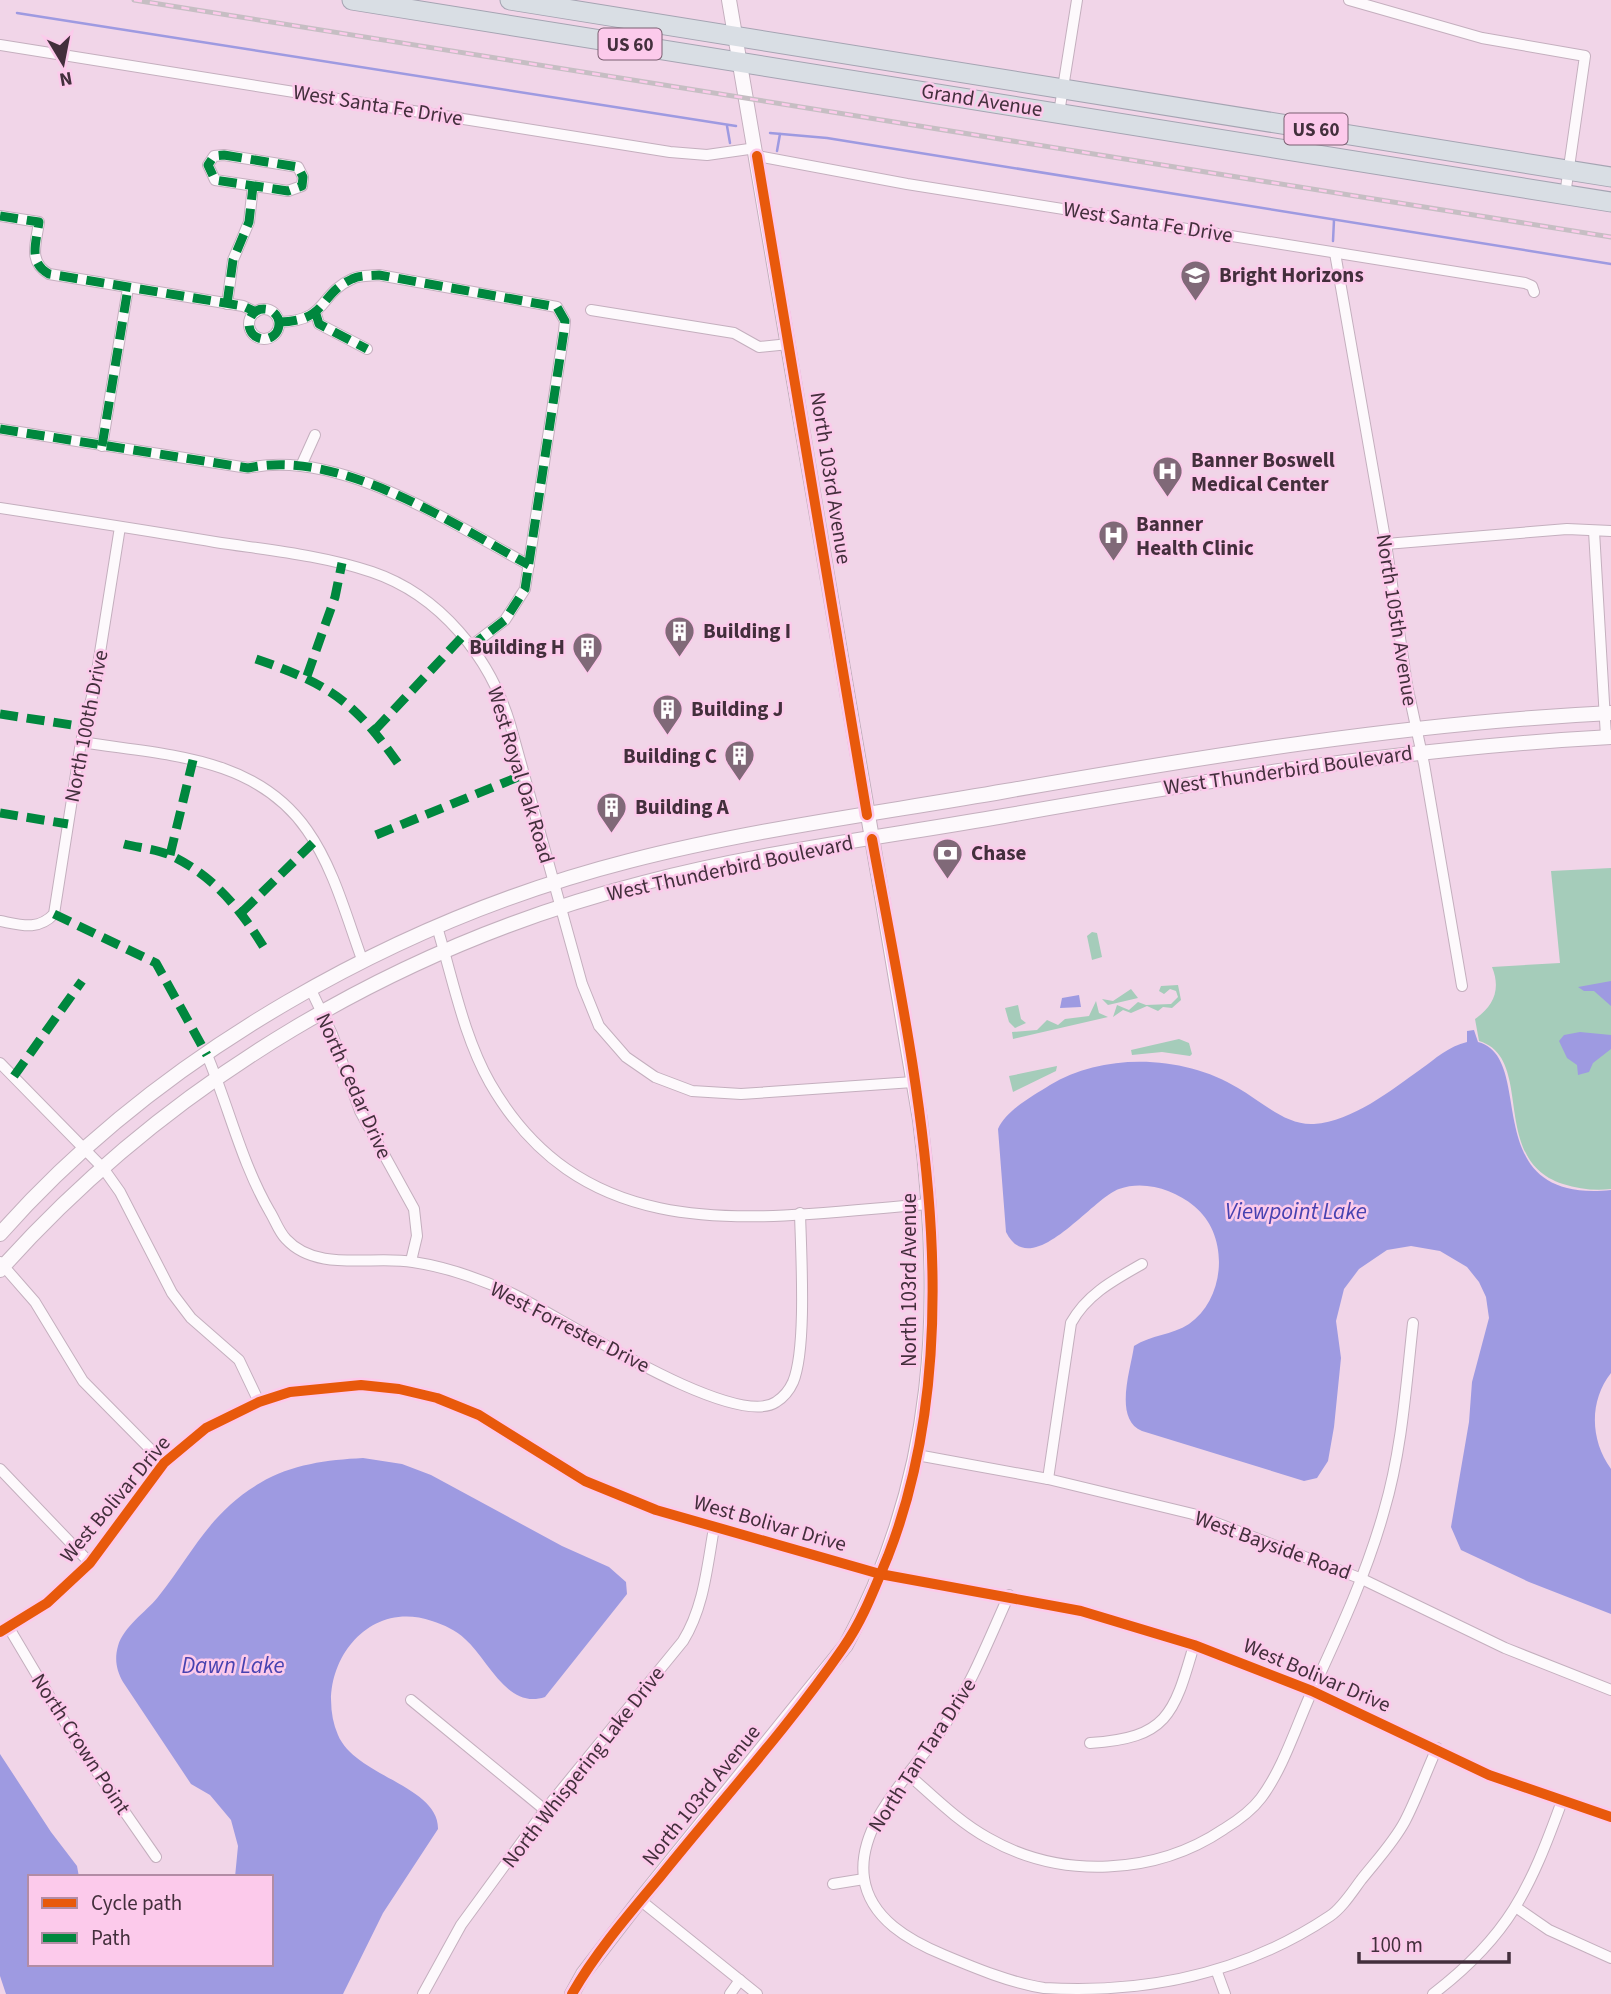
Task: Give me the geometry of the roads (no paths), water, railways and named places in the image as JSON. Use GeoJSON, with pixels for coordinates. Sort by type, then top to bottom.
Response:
{"type":"FeatureCollection","features":[{"type":"Feature","properties":{"kind":"highway","name":"Grand Avenue"},"geometry":{"type":"LineString","coordinates":[[352,0],[1611,202]]}},
{"type":"Feature","properties":{"kind":"highway","name":"Grand Avenue"},"geometry":{"type":"LineString","coordinates":[[515,0],[736,39],[1063,88],[1611,177]]}},
{"type":"Feature","properties":{"kind":"street","name":"North 103rd Avenue"},"geometry":{"type":"LineString","coordinates":[[572,1994],[583,1974],[640,1900],[830,1666],[851,1635],[899,1526],[916,1455],[930,1352],[930,1204],[913,1082],[729,0]]}},
{"type":"Feature","properties":{"kind":"street"},"geometry":{"type":"LineString","coordinates":[[1059,113],[1077,0]]}},
{"type":"Feature","properties":{"kind":"street"},"geometry":{"type":"LineString","coordinates":[[1349,0],[1482,38],[1585,56],[1565,195]]}},
{"type":"Feature","properties":{"kind":"street","name":"West Santa Fe Drive"},"geometry":{"type":"LineString","coordinates":[[0,45],[679,153],[707,155],[756,152],[906,184],[1525,283],[1532,285],[1534,292]]}},
{"type":"Feature","properties":{"kind":"street"},"geometry":{"type":"LineString","coordinates":[[224,155],[292,165],[302,171],[302,186],[293,191],[253,186],[215,180],[208,171],[210,159],[224,155]]}},
{"type":"Feature","properties":{"kind":"street"},"geometry":{"type":"LineString","coordinates":[[227,304],[233,260],[249,222],[253,186]]}},
{"type":"Feature","properties":{"kind":"street"},"geometry":{"type":"LineString","coordinates":[[0,216],[39,222],[34,261],[49,274],[227,304],[256,312],[271,311],[279,322]]}},
{"type":"Feature","properties":{"kind":"street","name":"North 105th Avenue"},"geometry":{"type":"LineString","coordinates":[[1335,253],[1462,986]]}},
{"type":"Feature","properties":{"kind":"street"},"geometry":{"type":"LineString","coordinates":[[279,322],[298,322],[316,314],[352,278],[379,275],[557,307],[565,321],[564,331],[525,589],[517,606],[505,620],[471,646]]}},
{"type":"Feature","properties":{"kind":"street"},"geometry":{"type":"LineString","coordinates":[[102,446],[128,288]]}},
{"type":"Feature","properties":{"kind":"street"},"geometry":{"type":"LineString","coordinates":[[591,310],[734,333],[759,347],[789,344]]}},
{"type":"Feature","properties":{"kind":"street"},"geometry":{"type":"LineString","coordinates":[[256,312],[249,324],[252,334],[260,339],[275,336],[279,322]]}},
{"type":"Feature","properties":{"kind":"street"},"geometry":{"type":"LineString","coordinates":[[316,314],[319,324],[367,349]]}},
{"type":"Feature","properties":{"kind":"street"},"geometry":{"type":"LineString","coordinates":[[0,429],[248,468],[270,463],[301,466],[391,491],[530,565]]}},
{"type":"Feature","properties":{"kind":"street"},"geometry":{"type":"LineString","coordinates":[[301,466],[315,435]]}},
{"type":"Feature","properties":{"kind":"street","name":"West Royal Oak Road"},"geometry":{"type":"LineString","coordinates":[[0,508],[320,559],[373,572],[404,586],[427,602],[471,646],[492,679],[505,710],[582,984],[598,1026],[626,1057],[656,1077],[692,1091],[741,1094],[913,1082]]}},
{"type":"Feature","properties":{"kind":"street","name":"North 100th Drive"},"geometry":{"type":"LineString","coordinates":[[0,921],[28,926],[46,923],[54,914],[81,742],[95,684],[120,527]]}},
{"type":"Feature","properties":{"kind":"street"},"geometry":{"type":"LineString","coordinates":[[1386,544],[1567,529],[1611,531]]}},
{"type":"Feature","properties":{"kind":"street"},"geometry":{"type":"LineString","coordinates":[[1594,531],[1609,737]]}},
{"type":"Feature","properties":{"kind":"street","name":"West Thunderbird Boulevard"},"geometry":{"type":"LineString","coordinates":[[0,1234],[87,1149],[207,1055],[311,990],[363,962],[437,927],[554,883],[656,854],[1267,747],[1416,728],[1608,713]]}},
{"type":"Feature","properties":{"kind":"street","name":"West Thunderbird Boulevard"},"geometry":{"type":"LineString","coordinates":[[1,1266],[103,1168],[217,1078],[322,1012],[444,951],[560,906],[661,878],[1263,772],[1421,751],[1609,737]]}},
{"type":"Feature","properties":{"kind":"street"},"geometry":{"type":"LineString","coordinates":[[81,742],[226,767],[269,790],[298,818],[314,842],[363,962]]}},
{"type":"Feature","properties":{"kind":"street"},"geometry":{"type":"LineString","coordinates":[[1012,790],[1015,814]]}},
{"type":"Feature","properties":{"kind":"street"},"geometry":{"type":"LineString","coordinates":[[656,854],[661,878]]}},
{"type":"Feature","properties":{"kind":"street"},"geometry":{"type":"LineString","coordinates":[[437,927],[467,1031],[490,1083],[525,1130],[567,1167],[615,1195],[663,1211],[729,1218],[930,1204]]}},
{"type":"Feature","properties":{"kind":"street","name":"North Cedar Drive"},"geometry":{"type":"LineString","coordinates":[[311,990],[360,1111],[414,1209],[417,1236],[411,1261]]}},
{"type":"Feature","properties":{"kind":"street","name":"West Forrester Drive"},"geometry":{"type":"LineString","coordinates":[[207,1055],[248,1171],[286,1239],[309,1254],[363,1263],[411,1261],[462,1275],[512,1294],[657,1373],[706,1394],[758,1408],[773,1404],[787,1394],[794,1381],[800,1330],[800,1213]]}},
{"type":"Feature","properties":{"kind":"street"},"geometry":{"type":"LineString","coordinates":[[0,1063],[103,1168],[120,1192],[172,1293],[191,1318],[239,1360],[259,1402]]}},
{"type":"Feature","properties":{"kind":"street"},"geometry":{"type":"LineString","coordinates":[[1048,1479],[1071,1323],[1079,1308],[1092,1295],[1142,1264]]}},
{"type":"Feature","properties":{"kind":"street"},"geometry":{"type":"LineString","coordinates":[[1,1266],[35,1302],[83,1381],[164,1463]]}},
{"type":"Feature","properties":{"kind":"street"},"geometry":{"type":"LineString","coordinates":[[910,1776],[957,1818],[990,1840],[1033,1857],[1066,1866],[1103,1867],[1149,1863],[1198,1847],[1237,1821],[1261,1798],[1312,1692],[1362,1578],[1385,1510],[1395,1464],[1413,1323]]}},
{"type":"Feature","properties":{"kind":"street","name":"West Bolivar Drive"},"geometry":{"type":"LineString","coordinates":[[4,1630],[47,1603],[90,1563],[164,1463],[206,1428],[259,1402],[300,1390],[361,1385],[399,1389],[437,1398],[478,1415],[585,1482],[714,1528],[880,1574],[1009,1595],[1081,1611],[1194,1645],[1312,1692],[1489,1774],[1611,1817]]}},
{"type":"Feature","properties":{"kind":"street","name":"West Bayside Road"},"geometry":{"type":"LineString","coordinates":[[916,1455],[1048,1479],[1193,1514],[1362,1578],[1505,1648],[1611,1690]]}},
{"type":"Feature","properties":{"kind":"street"},"geometry":{"type":"LineString","coordinates":[[0,1469],[90,1563]]}},
{"type":"Feature","properties":{"kind":"street","name":"North Whispering Lake Drive"},"geometry":{"type":"LineString","coordinates":[[423,1994],[461,1925],[545,1810],[695,1623],[714,1528]]}},
{"type":"Feature","properties":{"kind":"street","name":"North Tan Tara Drive"},"geometry":{"type":"LineString","coordinates":[[864,1879],[867,1842],[879,1814],[947,1723],[973,1676],[1009,1595]]}},
{"type":"Feature","properties":{"kind":"street","name":"North Crown Point"},"geometry":{"type":"LineString","coordinates":[[4,1630],[156,1857]]}},
{"type":"Feature","properties":{"kind":"street"},"geometry":{"type":"LineString","coordinates":[[1090,1743],[1121,1741],[1152,1729],[1177,1702],[1194,1645]]}},
{"type":"Feature","properties":{"kind":"street"},"geometry":{"type":"LineString","coordinates":[[411,1700],[545,1810]]}},
{"type":"Feature","properties":{"kind":"street"},"geometry":{"type":"LineString","coordinates":[[833,1884],[864,1879],[885,1921],[907,1938],[975,1968],[1042,1987],[1135,1991],[1217,1972],[1259,1955],[1332,1914],[1405,1822],[1437,1748]]}},
{"type":"Feature","properties":{"kind":"street"},"geometry":{"type":"LineString","coordinates":[[1433,1994],[1479,1956],[1517,1908],[1544,1852],[1562,1801]]}},
{"type":"Feature","properties":{"kind":"street"},"geometry":{"type":"LineString","coordinates":[[640,1900],[757,1994]]}},
{"type":"Feature","properties":{"kind":"street"},"geometry":{"type":"LineString","coordinates":[[1517,1908],[1549,1930],[1611,1958]]}},
{"type":"Feature","properties":{"kind":"street"},"geometry":{"type":"LineString","coordinates":[[1217,1972],[1225,1994]]}},
{"type":"Feature","properties":{"kind":"street"},"geometry":{"type":"LineString","coordinates":[[730,1994],[740,1980]]}},
{"type":"Feature","properties":{"kind":"water"},"geometry":{"type":"Polygon","coordinates":[[[1611,981],[1611,1006],[1594,991],[1584,991],[1578,987],[1611,981]]]}},
{"type":"Feature","properties":{"kind":"water"},"geometry":{"type":"Polygon","coordinates":[[[1079,995],[1081,1007],[1060,1008],[1062,998],[1079,995]]]}},
{"type":"Feature","properties":{"kind":"water","name":"Viewpoint Lake"},"geometry":{"type":"Polygon","coordinates":[[[1474,1030],[1478,1042],[1496,1054],[1505,1074],[1524,1154],[1541,1175],[1568,1188],[1611,1190],[1611,1373],[1599,1396],[1595,1421],[1599,1446],[1611,1469],[1611,1614],[1529,1582],[1461,1550],[1451,1527],[1469,1422],[1472,1382],[1489,1318],[1486,1297],[1479,1282],[1467,1267],[1440,1251],[1411,1246],[1387,1250],[1359,1269],[1344,1289],[1336,1321],[1341,1358],[1328,1461],[1317,1478],[1304,1481],[1142,1431],[1133,1425],[1128,1416],[1126,1393],[1134,1346],[1189,1324],[1201,1313],[1216,1283],[1219,1266],[1214,1233],[1206,1218],[1194,1206],[1178,1195],[1159,1188],[1129,1186],[1107,1196],[1045,1243],[1030,1248],[1017,1245],[1006,1232],[998,1129],[1007,1116],[1021,1104],[1071,1074],[1119,1063],[1169,1064],[1194,1069],[1238,1088],[1284,1117],[1304,1124],[1314,1124],[1329,1122],[1371,1104],[1442,1053],[1467,1042],[1467,1031],[1474,1030]]]}},
{"type":"Feature","properties":{"kind":"water"},"geometry":{"type":"Polygon","coordinates":[[[1580,1032],[1611,1035],[1611,1049],[1593,1063],[1589,1072],[1578,1075],[1577,1065],[1567,1058],[1559,1041],[1564,1035],[1580,1032]]]}},
{"type":"Feature","properties":{"kind":"water","name":"Dawn Lake"},"geometry":{"type":"Polygon","coordinates":[[[363,1458],[402,1464],[431,1475],[562,1546],[609,1567],[626,1582],[627,1594],[545,1697],[532,1699],[509,1690],[461,1636],[432,1621],[407,1617],[385,1620],[365,1630],[349,1646],[338,1666],[332,1688],[332,1712],[338,1735],[347,1749],[361,1761],[425,1802],[435,1814],[438,1829],[383,1913],[343,1994],[6,1994],[0,1976],[0,1754],[51,1832],[77,1866],[79,1875],[28,1875],[28,1966],[273,1966],[273,1875],[235,1875],[238,1846],[231,1820],[210,1795],[191,1784],[123,1682],[116,1656],[125,1632],[158,1597],[227,1507],[272,1477],[297,1467],[363,1458]]]}},
{"type":"Feature","properties":{"kind":"waterway"},"geometry":{"type":"LineString","coordinates":[[17,13],[736,126]]}},
{"type":"Feature","properties":{"kind":"waterway"},"geometry":{"type":"LineString","coordinates":[[727,126],[730,143]]}},
{"type":"Feature","properties":{"kind":"waterway"},"geometry":{"type":"LineString","coordinates":[[770,133],[827,138],[1611,264]]}},
{"type":"Feature","properties":{"kind":"waterway"},"geometry":{"type":"LineString","coordinates":[[777,151],[780,134]]}},
{"type":"Feature","properties":{"kind":"waterway"},"geometry":{"type":"LineString","coordinates":[[1333,241],[1334,220]]}},
{"type":"Feature","properties":{"kind":"railway"},"geometry":{"type":"LineString","coordinates":[[134,0],[1611,237]]}},
{"type":"Feature","properties":{"kind":"place","name":"Bright Horizons"},"geometry":{"type":"Point","coordinates":[1196,302]}},
{"type":"Feature","properties":{"kind":"place","name":"Banner Boswell Medical Center"},"geometry":{"type":"Point","coordinates":[1168,499]}},
{"type":"Feature","properties":{"kind":"place","name":"Banner Health Clinic"},"geometry":{"type":"Point","coordinates":[1113,563]}},
{"type":"Feature","properties":{"kind":"place","name":"Building I"},"geometry":{"type":"Point","coordinates":[680,658]}},
{"type":"Feature","properties":{"kind":"place","name":"Building H"},"geometry":{"type":"Point","coordinates":[588,674]}},
{"type":"Feature","properties":{"kind":"place","name":"Building J"},"geometry":{"type":"Point","coordinates":[668,736]}},
{"type":"Feature","properties":{"kind":"place","name":"Building C"},"geometry":{"type":"Point","coordinates":[740,783]}},
{"type":"Feature","properties":{"kind":"place","name":"Building A"},"geometry":{"type":"Point","coordinates":[612,834]}},
{"type":"Feature","properties":{"kind":"place","name":"Chase"},"geometry":{"type":"Point","coordinates":[948,880]}}]}
